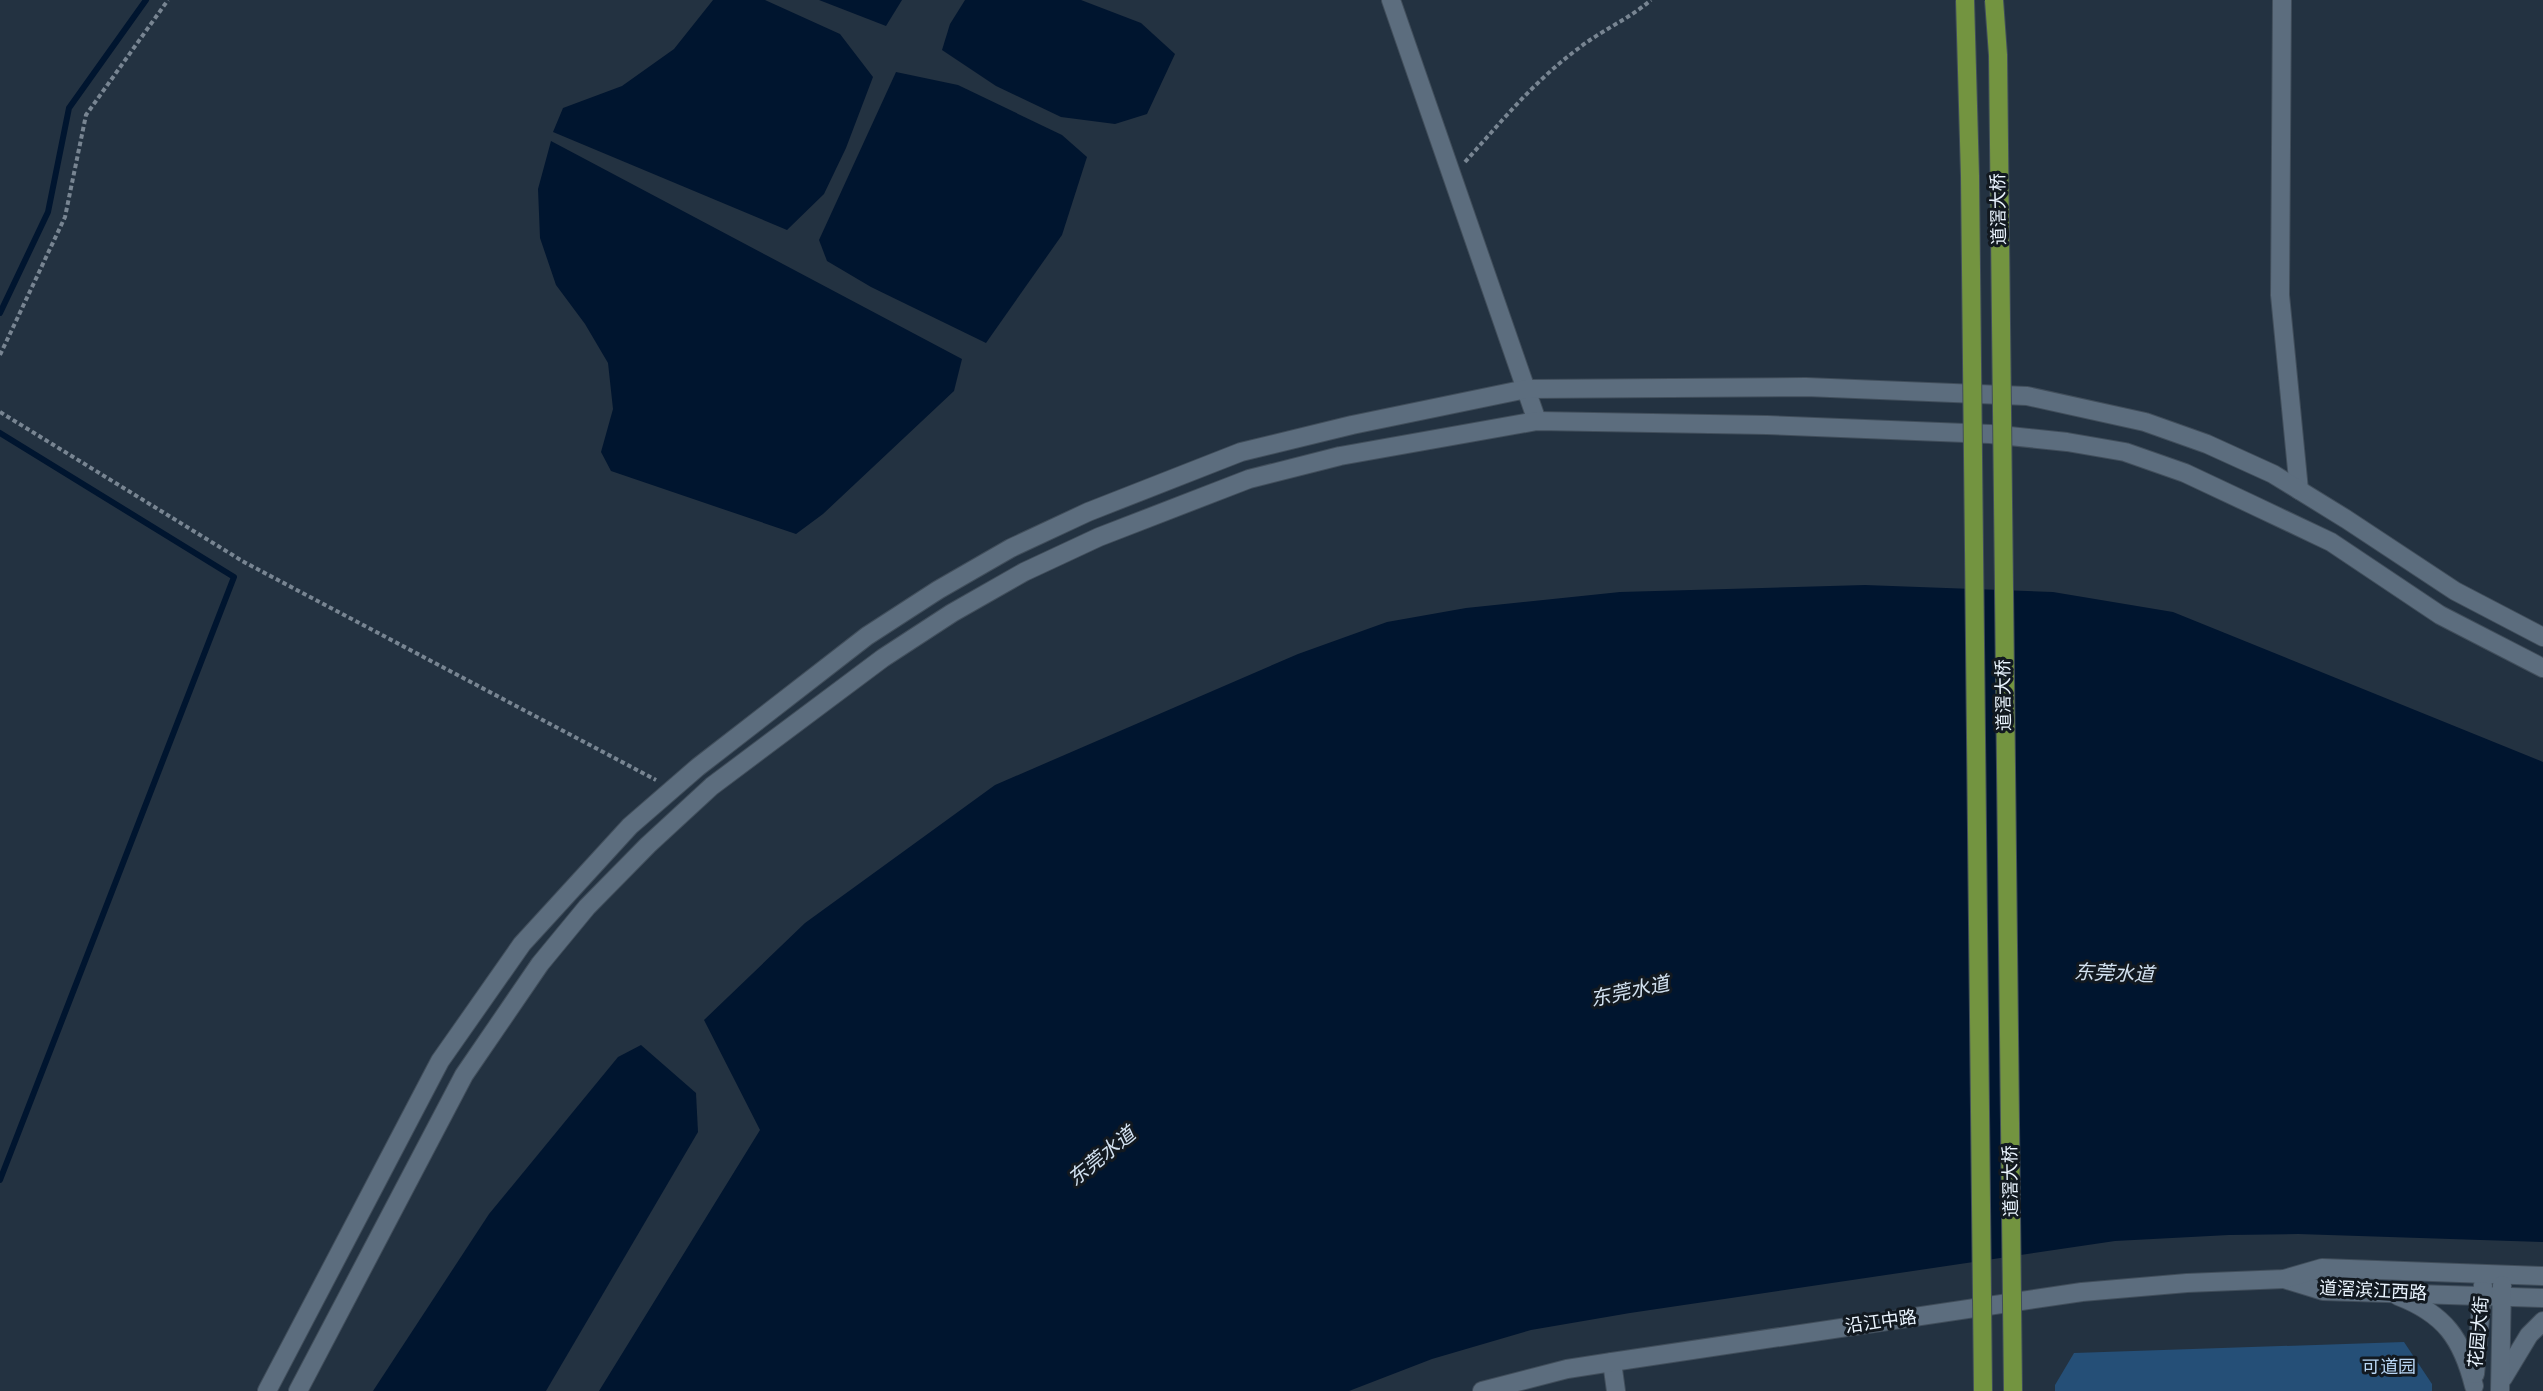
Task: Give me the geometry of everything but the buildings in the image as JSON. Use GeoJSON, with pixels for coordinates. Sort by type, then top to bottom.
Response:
{"type":"FeatureCollection","features":[{"type":"Feature","properties":{"kind":"main road","name":"道滘大桥"},"geometry":{"type":"LineString","coordinates":[[1965,0],[1970,130],[1983,1391]]}},
{"type":"Feature","properties":{"kind":"main road","name":"道滘大桥"},"geometry":{"type":"LineString","coordinates":[[1995,0],[1998,55],[2013,1391]]}},
{"type":"Feature","properties":{"kind":"street"},"geometry":{"type":"LineString","coordinates":[[1391,0],[1537,421]]}},
{"type":"Feature","properties":{"kind":"street"},"geometry":{"type":"LineString","coordinates":[[2282,0],[2280,295],[2299,490]]}},
{"type":"Feature","properties":{"kind":"street"},"geometry":{"type":"LineString","coordinates":[[267,1391],[435,1071],[522,944],[630,826],[673,789],[867,636],[938,590],[1011,548],[1088,512],[1241,452],[1352,425],[1526,389],[1806,387],[2027,396],[2155,426],[2207,444],[2273,474],[2455,591],[2543,637]]}},
{"type":"Feature","properties":{"kind":"street"},"geometry":{"type":"LineString","coordinates":[[298,1391],[464,1075],[505,1015],[587,907],[648,845],[712,786],[883,658],[952,613],[1024,572],[1099,537],[1249,479],[1340,456],[1537,421],[1767,424],[1990,434],[2125,452],[2185,473],[2331,542],[2440,615],[2543,668]]}},
{"type":"Feature","properties":{"kind":"street","name":"道滘滨江西路"},"geometry":{"type":"LineString","coordinates":[[2284,1280],[2322,1268],[2543,1276]]}},
{"type":"Feature","properties":{"kind":"street","name":"花园大街"},"geometry":{"type":"LineString","coordinates":[[2474,1389],[2483,1274]]}},
{"type":"Feature","properties":{"kind":"street","name":"花园大街"},"geometry":{"type":"LineString","coordinates":[[2500,1387],[2503,1275]]}},
{"type":"Feature","properties":{"kind":"street","name":"道滘滨江西路"},"geometry":{"type":"LineString","coordinates":[[2284,1280],[2323,1291],[2543,1298]]}},
{"type":"Feature","properties":{"kind":"street","name":"沿江中路"},"geometry":{"type":"LineString","coordinates":[[1482,1391],[1567,1370],[1612,1362],[2082,1292],[2187,1283],[2284,1280]]}},
{"type":"Feature","properties":{"kind":"street"},"geometry":{"type":"LineString","coordinates":[[2388,1293],[2426,1309],[2450,1329],[2468,1362],[2474,1389]]}},
{"type":"Feature","properties":{"kind":"street"},"geometry":{"type":"LineString","coordinates":[[2500,1387],[2523,1344],[2543,1321]]}},
{"type":"Feature","properties":{"kind":"street"},"geometry":{"type":"LineString","coordinates":[[1612,1362],[1616,1391]]}},
{"type":"Feature","properties":{"kind":"path"},"geometry":{"type":"LineString","coordinates":[[0,355],[65,217],[86,115],[168,0]]}},
{"type":"Feature","properties":{"kind":"path"},"geometry":{"type":"LineString","coordinates":[[1452,175],[1530,90],[1554,68],[1580,47],[1652,0]]}},
{"type":"Feature","properties":{"kind":"path"},"geometry":{"type":"LineString","coordinates":[[0,412],[244,562],[673,789]]}},
{"type":"Feature","properties":{"kind":"green space","name":"可道园"},"geometry":{"type":"Polygon","coordinates":[[[2404,1342],[2432,1384],[2432,1391],[2055,1391],[2055,1385],[2074,1353],[2404,1342]]]}},
{"type":"Feature","properties":{"kind":"water"},"geometry":{"type":"Polygon","coordinates":[[[713,0],[765,0],[840,34],[873,77],[846,148],[824,194],[787,230],[553,132],[563,108],[622,86],[674,49],[713,0]]]}},
{"type":"Feature","properties":{"kind":"water"},"geometry":{"type":"Polygon","coordinates":[[[819,0],[902,0],[886,26],[819,0]]]}},
{"type":"Feature","properties":{"kind":"water"},"geometry":{"type":"Polygon","coordinates":[[[965,0],[1081,0],[1141,23],[1175,54],[1147,114],[1115,124],[1061,117],[996,86],[942,50],[950,24],[965,0]]]}},
{"type":"Feature","properties":{"kind":"water"},"geometry":{"type":"Polygon","coordinates":[[[896,72],[958,85],[1062,135],[1087,157],[1062,235],[986,343],[871,287],[827,261],[819,240],[896,72]]]}},
{"type":"Feature","properties":{"kind":"water"},"geometry":{"type":"Polygon","coordinates":[[[551,141],[962,359],[954,391],[823,514],[796,534],[611,471],[601,452],[613,409],[608,363],[585,324],[556,285],[540,238],[538,189],[551,141]]]}},
{"type":"Feature","properties":{"kind":"water","name":"东莞水道"},"geometry":{"type":"Polygon","coordinates":[[[1865,585],[2053,592],[2173,612],[2543,762],[2543,1242],[2298,1234],[2115,1241],[1630,1313],[1531,1330],[1432,1359],[1349,1391],[599,1391],[760,1130],[704,1020],[805,923],[995,785],[1298,654],[1387,622],[1466,608],[1620,592],[1865,585]]]}},
{"type":"Feature","properties":{"kind":"water"},"geometry":{"type":"Polygon","coordinates":[[[641,1045],[696,1093],[698,1132],[546,1391],[373,1391],[489,1214],[618,1057],[641,1045]]]}},
{"type":"Feature","properties":{"kind":"waterway"},"geometry":{"type":"LineString","coordinates":[[0,313],[48,212],[69,108],[146,0]]}},
{"type":"Feature","properties":{"kind":"waterway"},"geometry":{"type":"LineString","coordinates":[[0,433],[234,577],[0,1180]]}}]}
